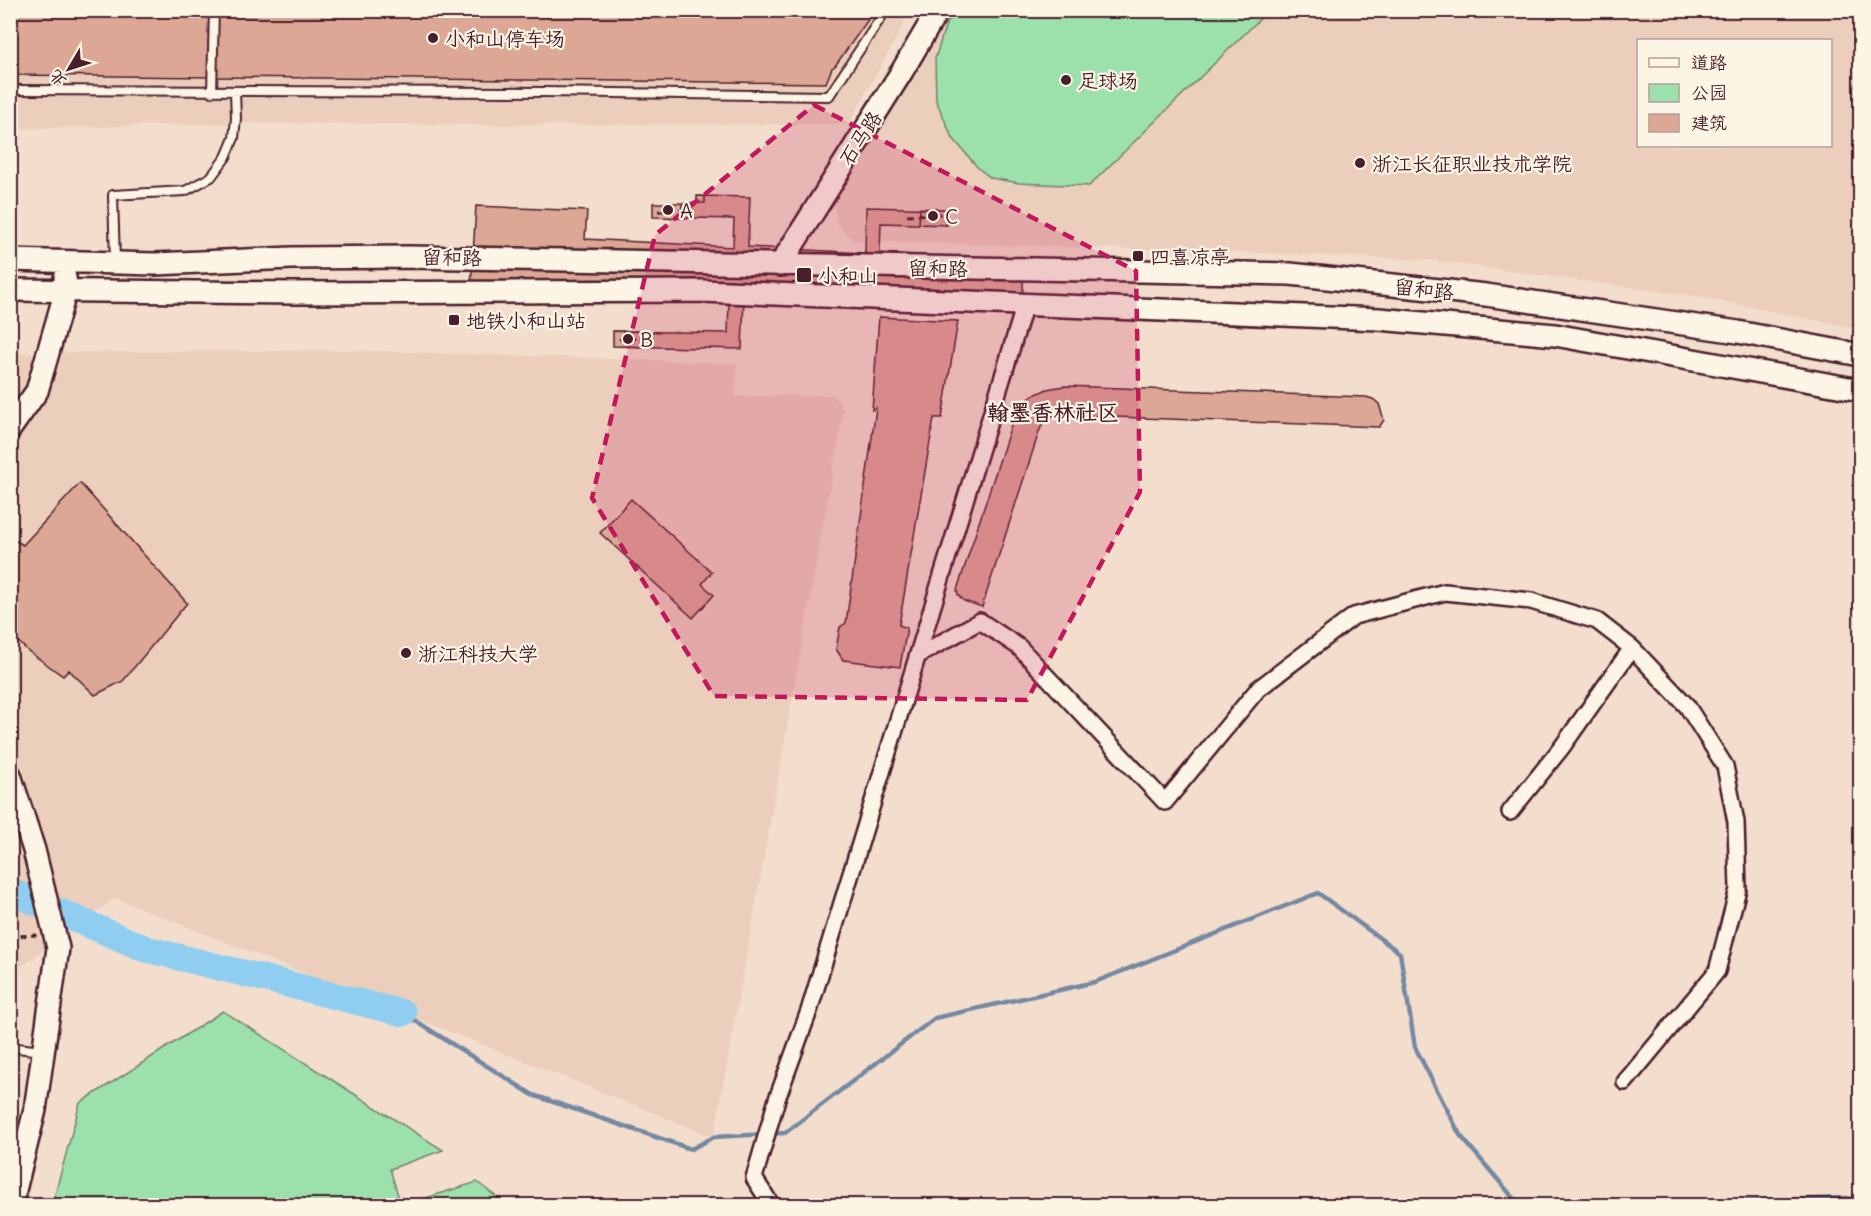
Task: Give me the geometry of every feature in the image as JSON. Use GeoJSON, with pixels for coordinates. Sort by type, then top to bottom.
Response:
{"type":"FeatureCollection","features":[{"type":"Feature","properties":{"kind":"main road","name":"石马路"},"geometry":{"type":"LineString","coordinates":[[780,264],[901,73],[938,10]]}},
{"type":"Feature","properties":{"kind":"main road","name":"留和路"},"geometry":{"type":"LineString","coordinates":[[10,260],[156,264],[409,256],[1290,274],[1486,296],[1738,332],[1860,355]]}},
{"type":"Feature","properties":{"kind":"main road"},"geometry":{"type":"LineString","coordinates":[[10,429],[37,391],[66,290],[64,261]]}},
{"type":"Feature","properties":{"kind":"main road","name":"留和路"},"geometry":{"type":"LineString","coordinates":[[10,290],[294,293],[702,291],[1379,319],[1555,335],[1860,390]]}},
{"type":"Feature","properties":{"kind":"main road"},"geometry":{"type":"LineString","coordinates":[[10,775],[34,850],[58,948],[35,1110],[11,1206]]}},
{"type":"Feature","properties":{"kind":"street"},"geometry":{"type":"LineString","coordinates":[[771,1206],[754,1178],[777,1099],[808,1011],[1025,304]]}},
{"type":"Feature","properties":{"kind":"street"},"geometry":{"type":"LineString","coordinates":[[916,656],[980,621],[1019,647],[1165,802],[1258,689],[1354,616],[1445,592],[1531,601],[1597,621],[1632,648],[1687,706],[1725,766],[1736,822],[1738,889],[1717,971],[1625,1082]]}},
{"type":"Feature","properties":{"kind":"street"},"geometry":{"type":"LineString","coordinates":[[1510,812],[1562,747],[1632,648]]}},
{"type":"Feature","properties":{"kind":"lane"},"geometry":{"type":"LineString","coordinates":[[212,92],[214,10]]}},
{"type":"Feature","properties":{"kind":"lane"},"geometry":{"type":"LineString","coordinates":[[10,90],[545,92],[829,96],[886,10]]}},
{"type":"Feature","properties":{"kind":"lane"},"geometry":{"type":"LineString","coordinates":[[115,263],[113,195],[185,191],[211,177],[226,158],[234,138],[235,92]]}},
{"type":"Feature","properties":{"kind":"lane"},"geometry":{"type":"LineString","coordinates":[[10,1047],[43,1052]]}},
{"type":"Feature","properties":{"kind":"path"},"geometry":{"type":"LineString","coordinates":[[658,211],[692,211]]}},
{"type":"Feature","properties":{"kind":"path"},"geometry":{"type":"LineString","coordinates":[[907,215],[941,214]]}},
{"type":"Feature","properties":{"kind":"path"},"geometry":{"type":"LineString","coordinates":[[619,339],[652,339]]}},
{"type":"Feature","properties":{"kind":"path"},"geometry":{"type":"LineString","coordinates":[[10,936],[55,934]]}},
{"type":"Feature","properties":{"kind":"highlighted area"},"geometry":{"type":"Polygon","coordinates":[[[814,105],[1136,271],[1140,492],[1027,700],[714,696],[592,498],[655,235],[814,105]]]}},
{"type":"Feature","properties":{"kind":"shaded area","name":"小和山停车场"},"geometry":{"type":"Polygon","coordinates":[[[10,11],[911,11],[849,124],[255,123],[11,129],[10,11]]]}},
{"type":"Feature","properties":{"kind":"shaded area","name":"浙江长征职业技术学院"},"geometry":{"type":"Polygon","coordinates":[[[950,11],[1860,11],[1860,329],[1701,297],[1429,260],[853,241],[838,225],[833,203],[950,11]]]}},
{"type":"Feature","properties":{"kind":"shaded area","name":"浙江科技大学"},"geometry":{"type":"Polygon","coordinates":[[[348,350],[737,363],[736,396],[833,395],[844,409],[714,1137],[115,898],[14,972],[11,1041],[11,353],[348,350]]]}},
{"type":"Feature","properties":{"kind":"green space","name":"足球场"},"geometry":{"type":"Polygon","coordinates":[[[959,11],[1268,11],[1089,186],[1019,183],[991,178],[978,168],[952,137],[936,100],[935,59],[946,24],[959,11]]]}},
{"type":"Feature","properties":{"kind":"green space"},"geometry":{"type":"Polygon","coordinates":[[[223,1011],[443,1150],[390,1169],[401,1205],[52,1205],[80,1103],[223,1011]]]}},
{"type":"Feature","properties":{"kind":"green space"},"geometry":{"type":"Polygon","coordinates":[[[477,1182],[507,1205],[403,1205],[477,1182]]]}},
{"type":"Feature","properties":{"kind":"building","name":"小和山停车场"},"geometry":{"type":"Polygon","coordinates":[[[10,10],[875,10],[832,68],[826,83],[10,75],[10,10]]]}},
{"type":"Feature","properties":{"kind":"building","name":"小和山"},"geometry":{"type":"Polygon","coordinates":[[[697,196],[750,197],[748,247],[865,253],[866,207],[947,209],[947,225],[881,223],[880,253],[1024,261],[1022,311],[744,298],[742,349],[613,346],[613,331],[728,333],[729,298],[471,287],[476,206],[587,211],[585,239],[733,247],[734,219],[653,217],[653,203],[697,203],[697,196]]]}},
{"type":"Feature","properties":{"kind":"building"},"geometry":{"type":"Polygon","coordinates":[[[697,196],[705,196],[705,203],[697,203],[697,196]]]}},
{"type":"Feature","properties":{"kind":"building","name":"A"},"geometry":{"type":"Polygon","coordinates":[[[653,203],[682,203],[682,218],[653,217],[653,203]]]}},
{"type":"Feature","properties":{"kind":"building","name":"C"},"geometry":{"type":"Polygon","coordinates":[[[920,209],[947,209],[947,225],[919,224],[920,209]]]}},
{"type":"Feature","properties":{"kind":"building","name":"小和山"},"geometry":{"type":"Polygon","coordinates":[[[879,317],[958,321],[942,418],[934,418],[899,625],[907,628],[900,667],[843,660],[836,649],[840,627],[846,623],[876,408],[872,410],[879,317]]]}},
{"type":"Feature","properties":{"kind":"building","name":"B"},"geometry":{"type":"Polygon","coordinates":[[[613,331],[643,331],[643,347],[613,346],[613,331]]]}},
{"type":"Feature","properties":{"kind":"building"},"geometry":{"type":"Polygon","coordinates":[[[1064,386],[1366,397],[1379,404],[1384,420],[1379,427],[1050,416],[1043,423],[1039,432],[982,607],[964,601],[958,595],[957,590],[1012,422],[1022,406],[1032,396],[1047,389],[1064,386]]]}},
{"type":"Feature","properties":{"kind":"building"},"geometry":{"type":"Polygon","coordinates":[[[80,483],[187,603],[123,681],[95,695],[69,670],[63,676],[28,651],[10,634],[10,541],[13,539],[23,545],[80,483]]]}},
{"type":"Feature","properties":{"kind":"building"},"geometry":{"type":"Polygon","coordinates":[[[631,499],[712,572],[702,584],[714,595],[693,618],[600,533],[631,499]]]}},
{"type":"Feature","properties":{"kind":"waterway"},"geometry":{"type":"LineString","coordinates":[[10,891],[146,949],[403,1013]]}},
{"type":"Feature","properties":{"kind":"waterway"},"geometry":{"type":"LineString","coordinates":[[403,1013],[533,1095],[691,1149],[714,1137],[785,1133],[935,1018],[1095,982],[1318,893],[1400,953],[1415,1047],[1460,1135],[1516,1201],[1661,1204],[1846,1198],[1860,1200]]}},
{"type":"Feature","properties":{"kind":"place","name":"小和山停车场"},"geometry":{"type":"Point","coordinates":[433,38]}},
{"type":"Feature","properties":{"kind":"place","name":"足球场"},"geometry":{"type":"Point","coordinates":[1066,80]}},
{"type":"Feature","properties":{"kind":"place","name":"浙江长征职业技术学院"},"geometry":{"type":"Point","coordinates":[1360,163]}},
{"type":"Feature","properties":{"kind":"place","name":"A"},"geometry":{"type":"Point","coordinates":[668,210]}},
{"type":"Feature","properties":{"kind":"place","name":"C"},"geometry":{"type":"Point","coordinates":[933,216]}},
{"type":"Feature","properties":{"kind":"place","name":"四喜凉亭"},"geometry":{"type":"Point","coordinates":[1138,256]}},
{"type":"Feature","properties":{"kind":"place","name":"小和山"},"geometry":{"type":"Point","coordinates":[804,275]}},
{"type":"Feature","properties":{"kind":"place","name":"地铁小和山站"},"geometry":{"type":"Point","coordinates":[454,320]}},
{"type":"Feature","properties":{"kind":"place","name":"B"},"geometry":{"type":"Point","coordinates":[628,339]}},
{"type":"Feature","properties":{"kind":"place","name":"浙江科技大学"},"geometry":{"type":"Point","coordinates":[406,653]}},
{"type":"Feature","properties":{"kind":"district","name":"翰墨香林社区"},"geometry":{"type":"Point","coordinates":[1053,412]}}]}
